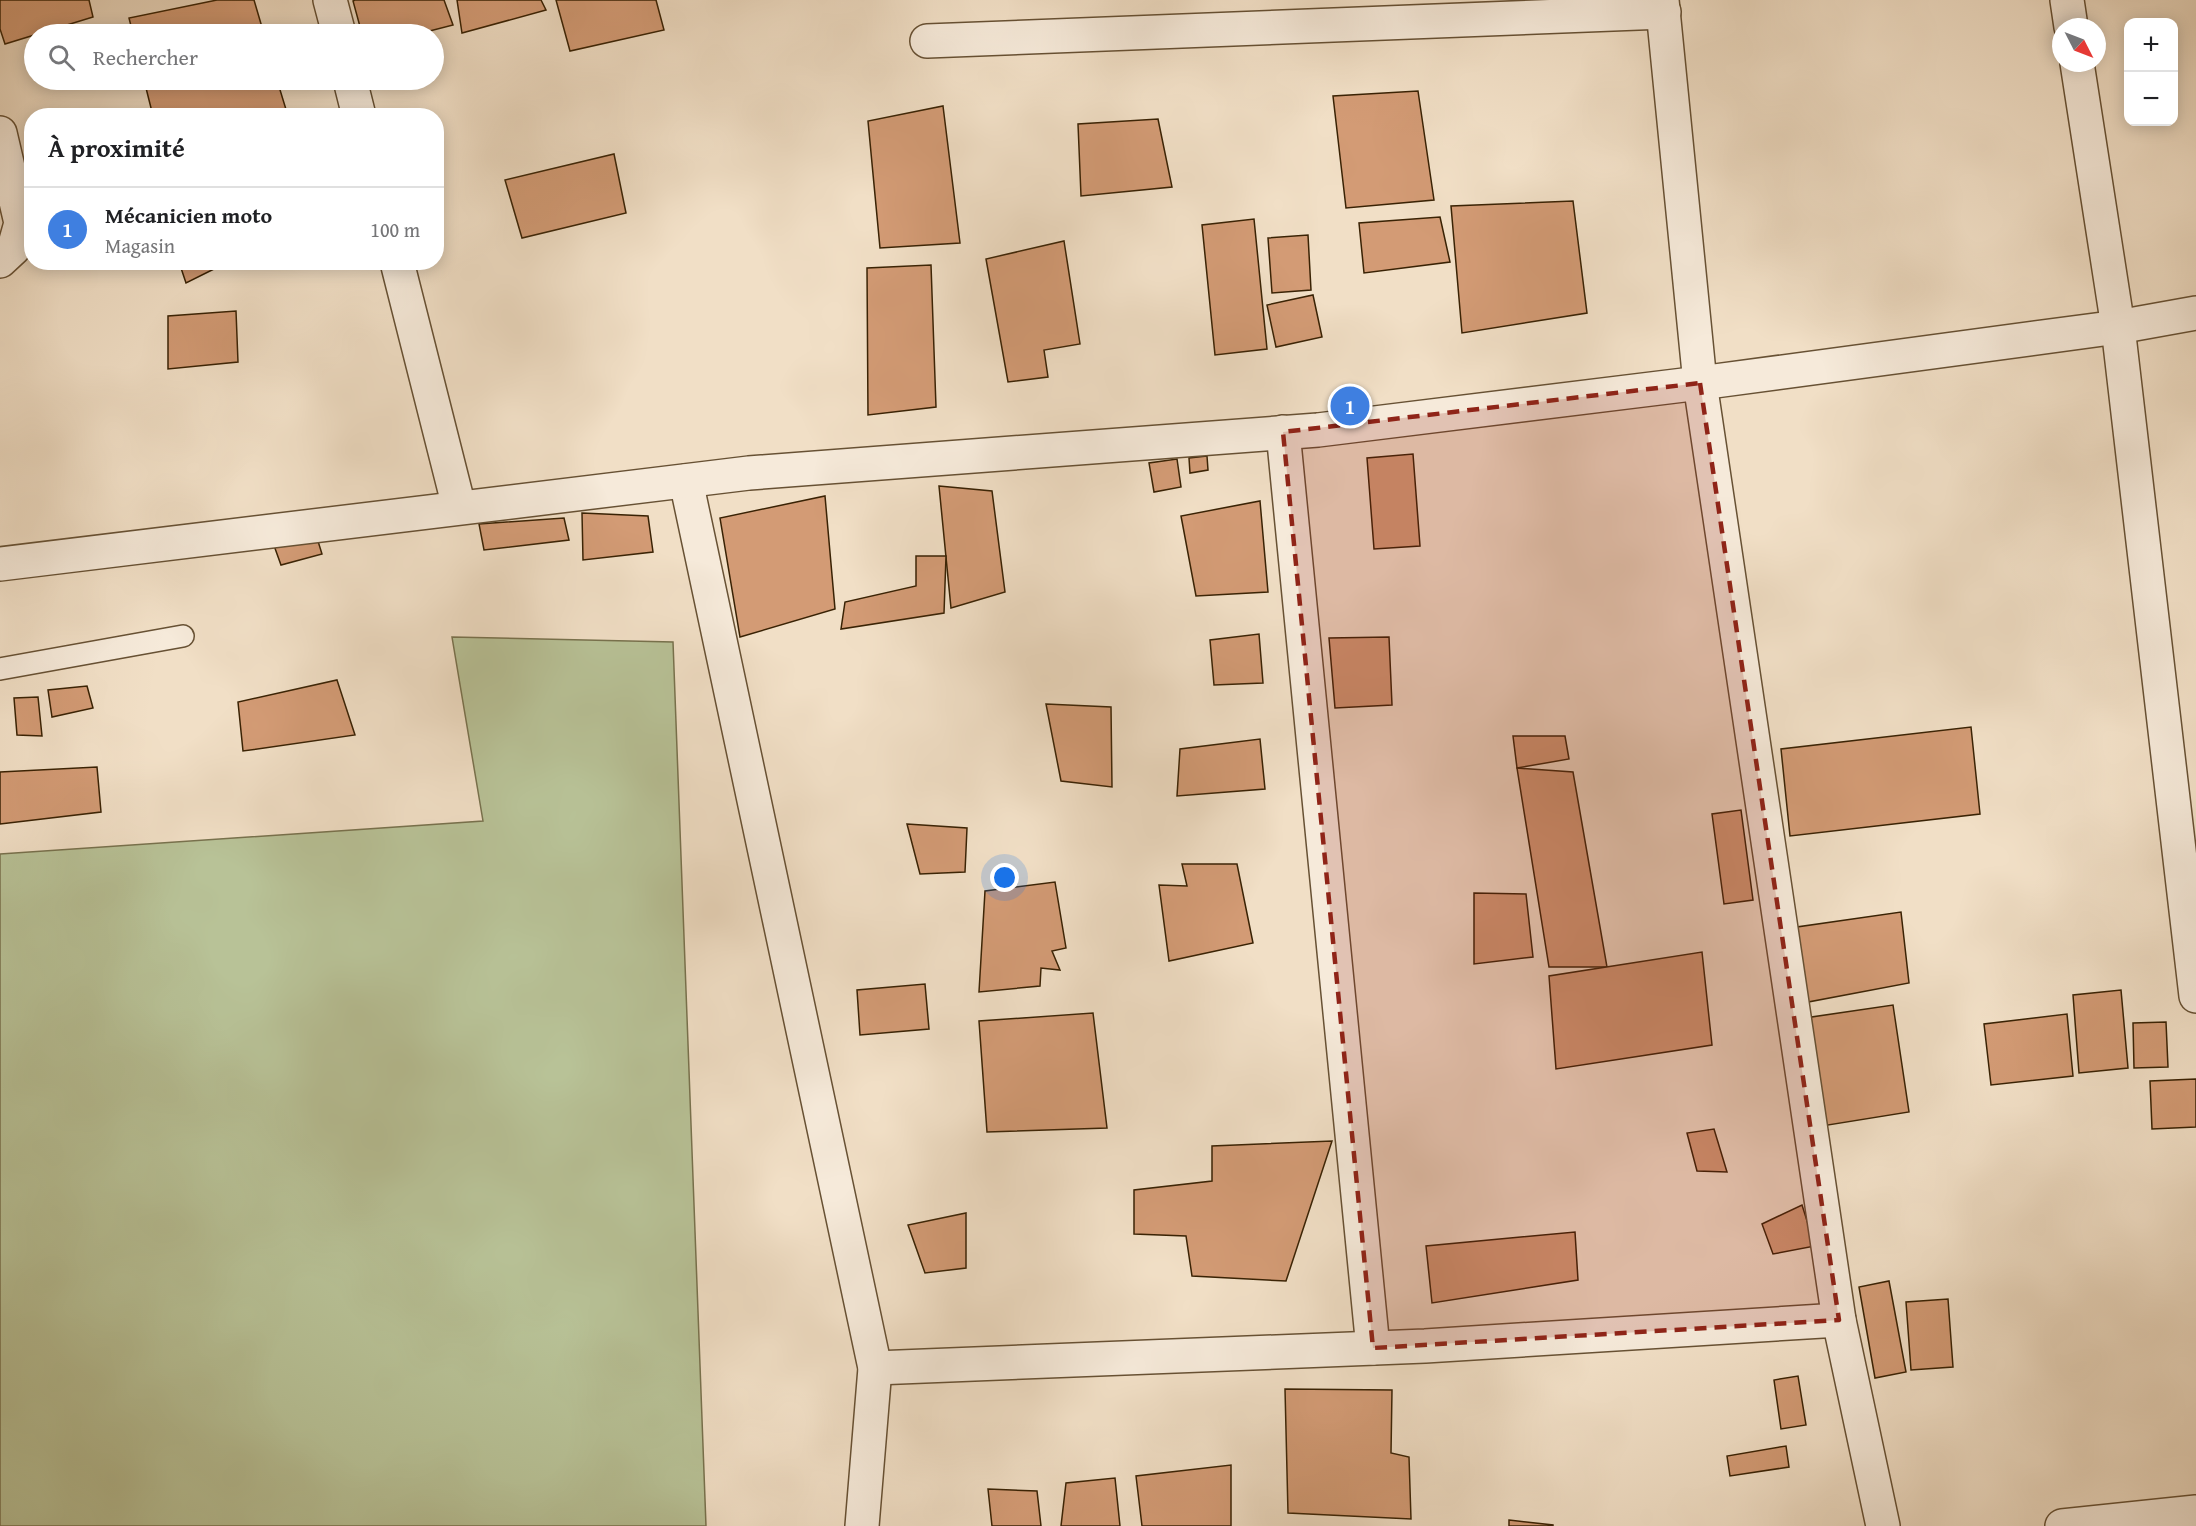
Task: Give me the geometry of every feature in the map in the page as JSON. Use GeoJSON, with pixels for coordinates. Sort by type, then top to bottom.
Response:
{"type":"FeatureCollection","features":[{"type":"Feature","properties":{"kind":"street"},"geometry":{"type":"LineString","coordinates":[[330,0],[336,24]]}},
{"type":"Feature","properties":{"kind":"street"},"geometry":{"type":"LineString","coordinates":[[2067,0],[2070,18]]}},
{"type":"Feature","properties":{"kind":"street"},"geometry":{"type":"LineString","coordinates":[[927,40],[1663,6],[1700,383],[1839,1320],[1883,1526]]}},
{"type":"Feature","properties":{"kind":"street"},"geometry":{"type":"LineString","coordinates":[[2078,72],[2118,327],[2196,996]]}},
{"type":"Feature","properties":{"kind":"street"},"geometry":{"type":"LineString","coordinates":[[352,90],[357,108]]}},
{"type":"Feature","properties":{"kind":"street"},"geometry":{"type":"LineString","coordinates":[[0,133],[21,223],[14,248],[0,261]]}},
{"type":"Feature","properties":{"kind":"street"},"geometry":{"type":"LineString","coordinates":[[399,270],[459,507]]}},
{"type":"Feature","properties":{"kind":"street"},"geometry":{"type":"LineString","coordinates":[[0,564],[748,473],[1283,432],[1700,383],[2118,327],[2196,313]]}},
{"type":"Feature","properties":{"kind":"street"},"geometry":{"type":"LineString","coordinates":[[1283,432],[1372,1348]]}},
{"type":"Feature","properties":{"kind":"street"},"geometry":{"type":"LineString","coordinates":[[686,481],[875,1368],[862,1526]]}},
{"type":"Feature","properties":{"kind":"street"},"geometry":{"type":"LineString","coordinates":[[875,1368],[1372,1348],[1839,1320]]}},
{"type":"Feature","properties":{"kind":"street"},"geometry":{"type":"LineString","coordinates":[[2062,1526],[2196,1512]]}},
{"type":"Feature","properties":{"kind":"lane"},"geometry":{"type":"LineString","coordinates":[[0,669],[183,636]]}},
{"type":"Feature","properties":{"kind":"highlighted area"},"geometry":{"type":"Polygon","coordinates":[[[1700,383],[1839,1320],[1373,1348],[1283,432],[1700,383]]]}},
{"type":"Feature","properties":{"kind":"green space"},"geometry":{"type":"Polygon","coordinates":[[[452,637],[673,642],[706,1526],[0,1526],[0,854],[483,821],[452,637]]]}},
{"type":"Feature","properties":{"kind":"building"},"geometry":{"type":"Polygon","coordinates":[[[0,0],[89,0],[93,17],[70,24],[24,24],[24,38],[5,44],[0,29],[0,0]]]}},
{"type":"Feature","properties":{"kind":"building"},"geometry":{"type":"Polygon","coordinates":[[[217,0],[254,0],[261,24],[130,24],[129,18],[217,0]]]}},
{"type":"Feature","properties":{"kind":"building"},"geometry":{"type":"Polygon","coordinates":[[[444,0],[453,25],[444,27],[444,24],[359,24],[353,1],[444,0]]]}},
{"type":"Feature","properties":{"kind":"building"},"geometry":{"type":"Polygon","coordinates":[[[457,0],[541,0],[546,10],[462,33],[457,0]]]}},
{"type":"Feature","properties":{"kind":"building"},"geometry":{"type":"Polygon","coordinates":[[[556,0],[656,0],[664,30],[570,51],[556,0]]]}},
{"type":"Feature","properties":{"kind":"building"},"geometry":{"type":"Polygon","coordinates":[[[146,90],[280,90],[286,108],[151,108],[146,90]]]}},
{"type":"Feature","properties":{"kind":"building"},"geometry":{"type":"Polygon","coordinates":[[[1418,91],[1434,200],[1346,208],[1333,96],[1418,91]]]}},
{"type":"Feature","properties":{"kind":"building"},"geometry":{"type":"Polygon","coordinates":[[[943,106],[960,243],[880,248],[868,121],[943,106]]]}},
{"type":"Feature","properties":{"kind":"building"},"geometry":{"type":"Polygon","coordinates":[[[1158,119],[1172,187],[1081,196],[1078,124],[1158,119]]]}},
{"type":"Feature","properties":{"kind":"building"},"geometry":{"type":"Polygon","coordinates":[[[614,154],[626,213],[522,238],[505,180],[614,154]]]}},
{"type":"Feature","properties":{"kind":"building"},"geometry":{"type":"Polygon","coordinates":[[[1573,201],[1587,313],[1462,333],[1451,206],[1573,201]]]}},
{"type":"Feature","properties":{"kind":"building"},"geometry":{"type":"Polygon","coordinates":[[[1440,217],[1450,262],[1364,273],[1359,223],[1440,217]]]}},
{"type":"Feature","properties":{"kind":"building"},"geometry":{"type":"Polygon","coordinates":[[[1254,219],[1267,349],[1215,355],[1202,225],[1254,219]]]}},
{"type":"Feature","properties":{"kind":"building"},"geometry":{"type":"Polygon","coordinates":[[[1308,235],[1311,290],[1272,293],[1268,238],[1308,235]]]}},
{"type":"Feature","properties":{"kind":"building"},"geometry":{"type":"Polygon","coordinates":[[[1064,241],[1080,344],[1044,350],[1048,377],[1008,382],[986,259],[1064,241]]]}},
{"type":"Feature","properties":{"kind":"building"},"geometry":{"type":"Polygon","coordinates":[[[931,265],[936,407],[868,415],[867,268],[931,265]]]}},
{"type":"Feature","properties":{"kind":"building"},"geometry":{"type":"Polygon","coordinates":[[[182,270],[212,270],[186,283],[182,270]]]}},
{"type":"Feature","properties":{"kind":"building"},"geometry":{"type":"Polygon","coordinates":[[[1313,295],[1322,337],[1276,347],[1267,305],[1313,295]]]}},
{"type":"Feature","properties":{"kind":"building"},"geometry":{"type":"Polygon","coordinates":[[[236,311],[238,362],[168,369],[168,316],[236,311]]]}},
{"type":"Feature","properties":{"kind":"building"},"geometry":{"type":"Polygon","coordinates":[[[1413,454],[1420,546],[1374,549],[1367,458],[1413,454]]]}},
{"type":"Feature","properties":{"kind":"building"},"geometry":{"type":"Polygon","coordinates":[[[1207,456],[1208,470],[1190,473],[1189,458],[1207,456]]]}},
{"type":"Feature","properties":{"kind":"building"},"geometry":{"type":"Polygon","coordinates":[[[1177,459],[1181,487],[1154,492],[1149,463],[1177,459]]]}},
{"type":"Feature","properties":{"kind":"building"},"geometry":{"type":"Polygon","coordinates":[[[939,486],[992,491],[1005,592],[951,608],[939,486]]]}},
{"type":"Feature","properties":{"kind":"building"},"geometry":{"type":"Polygon","coordinates":[[[825,496],[835,609],[740,637],[720,518],[825,496]]]}},
{"type":"Feature","properties":{"kind":"building"},"geometry":{"type":"Polygon","coordinates":[[[1260,501],[1268,592],[1196,596],[1181,516],[1260,501]]]}},
{"type":"Feature","properties":{"kind":"building"},"geometry":{"type":"Polygon","coordinates":[[[582,513],[648,516],[653,552],[583,560],[582,513]]]}},
{"type":"Feature","properties":{"kind":"building"},"geometry":{"type":"Polygon","coordinates":[[[564,518],[569,540],[484,550],[479,524],[564,518]]]}},
{"type":"Feature","properties":{"kind":"building"},"geometry":{"type":"Polygon","coordinates":[[[313,525],[322,554],[281,565],[272,540],[313,525]]]}},
{"type":"Feature","properties":{"kind":"building"},"geometry":{"type":"Polygon","coordinates":[[[916,556],[946,556],[944,613],[841,629],[845,602],[916,586],[916,556]]]}},
{"type":"Feature","properties":{"kind":"building"},"geometry":{"type":"Polygon","coordinates":[[[1259,634],[1263,683],[1214,685],[1210,640],[1259,634]]]}},
{"type":"Feature","properties":{"kind":"building"},"geometry":{"type":"Polygon","coordinates":[[[1389,637],[1392,705],[1335,708],[1329,638],[1389,637]]]}},
{"type":"Feature","properties":{"kind":"building"},"geometry":{"type":"Polygon","coordinates":[[[337,680],[355,735],[243,751],[238,702],[337,680]]]}},
{"type":"Feature","properties":{"kind":"building"},"geometry":{"type":"Polygon","coordinates":[[[87,686],[93,708],[52,717],[48,690],[87,686]]]}},
{"type":"Feature","properties":{"kind":"building"},"geometry":{"type":"Polygon","coordinates":[[[38,697],[42,736],[17,735],[14,698],[38,697]]]}},
{"type":"Feature","properties":{"kind":"building"},"geometry":{"type":"Polygon","coordinates":[[[1046,704],[1111,707],[1112,787],[1061,781],[1046,704]]]}},
{"type":"Feature","properties":{"kind":"building"},"geometry":{"type":"Polygon","coordinates":[[[1971,727],[1980,814],[1790,836],[1781,749],[1971,727]]]}},
{"type":"Feature","properties":{"kind":"building"},"geometry":{"type":"Polygon","coordinates":[[[1513,736],[1565,736],[1569,759],[1517,768],[1513,736]]]}},
{"type":"Feature","properties":{"kind":"building"},"geometry":{"type":"Polygon","coordinates":[[[1260,739],[1265,789],[1177,796],[1180,749],[1260,739]]]}},
{"type":"Feature","properties":{"kind":"building"},"geometry":{"type":"Polygon","coordinates":[[[97,767],[101,812],[0,824],[0,772],[97,767]]]}},
{"type":"Feature","properties":{"kind":"building"},"geometry":{"type":"Polygon","coordinates":[[[1517,768],[1573,772],[1607,967],[1549,967],[1517,768]]]}},
{"type":"Feature","properties":{"kind":"building"},"geometry":{"type":"Polygon","coordinates":[[[1741,810],[1753,900],[1724,904],[1712,814],[1741,810]]]}},
{"type":"Feature","properties":{"kind":"building"},"geometry":{"type":"Polygon","coordinates":[[[907,824],[967,828],[965,872],[920,874],[907,824]]]}},
{"type":"Feature","properties":{"kind":"building"},"geometry":{"type":"Polygon","coordinates":[[[1182,864],[1237,864],[1253,943],[1169,961],[1159,885],[1187,886],[1182,864]]]}},
{"type":"Feature","properties":{"kind":"building"},"geometry":{"type":"Polygon","coordinates":[[[1055,882],[1066,948],[1052,951],[1060,970],[1041,968],[1040,986],[979,992],[985,891],[1055,882]]]}},
{"type":"Feature","properties":{"kind":"building"},"geometry":{"type":"Polygon","coordinates":[[[1474,893],[1526,894],[1533,957],[1474,964],[1474,893]]]}},
{"type":"Feature","properties":{"kind":"building"},"geometry":{"type":"Polygon","coordinates":[[[1901,912],[1909,983],[1808,1002],[1797,927],[1901,912]]]}},
{"type":"Feature","properties":{"kind":"building"},"geometry":{"type":"Polygon","coordinates":[[[1702,952],[1712,1045],[1556,1069],[1549,976],[1702,952]]]}},
{"type":"Feature","properties":{"kind":"building"},"geometry":{"type":"Polygon","coordinates":[[[925,984],[929,1029],[860,1035],[857,990],[925,984]]]}},
{"type":"Feature","properties":{"kind":"building"},"geometry":{"type":"Polygon","coordinates":[[[2121,990],[2128,1068],[2079,1073],[2073,995],[2121,990]]]}},
{"type":"Feature","properties":{"kind":"building"},"geometry":{"type":"Polygon","coordinates":[[[1893,1005],[1909,1112],[1822,1126],[1805,1018],[1893,1005]]]}},
{"type":"Feature","properties":{"kind":"building"},"geometry":{"type":"Polygon","coordinates":[[[1093,1013],[1107,1128],[987,1132],[979,1021],[1093,1013]]]}},
{"type":"Feature","properties":{"kind":"building"},"geometry":{"type":"Polygon","coordinates":[[[2067,1014],[2073,1076],[1991,1085],[1984,1024],[2067,1014]]]}},
{"type":"Feature","properties":{"kind":"building"},"geometry":{"type":"Polygon","coordinates":[[[2166,1022],[2168,1067],[2134,1068],[2133,1023],[2166,1022]]]}},
{"type":"Feature","properties":{"kind":"building"},"geometry":{"type":"Polygon","coordinates":[[[2196,1079],[2196,1127],[2152,1129],[2150,1081],[2196,1079]]]}},
{"type":"Feature","properties":{"kind":"building"},"geometry":{"type":"Polygon","coordinates":[[[1714,1129],[1727,1172],[1697,1171],[1687,1133],[1714,1129]]]}},
{"type":"Feature","properties":{"kind":"building"},"geometry":{"type":"Polygon","coordinates":[[[1332,1141],[1286,1281],[1192,1276],[1186,1236],[1134,1234],[1134,1190],[1212,1181],[1212,1146],[1332,1141]]]}},
{"type":"Feature","properties":{"kind":"building"},"geometry":{"type":"Polygon","coordinates":[[[1802,1205],[1815,1246],[1773,1254],[1762,1224],[1802,1205]]]}},
{"type":"Feature","properties":{"kind":"building"},"geometry":{"type":"Polygon","coordinates":[[[966,1213],[966,1268],[925,1273],[908,1225],[966,1213]]]}},
{"type":"Feature","properties":{"kind":"building"},"geometry":{"type":"Polygon","coordinates":[[[1575,1232],[1578,1280],[1432,1303],[1426,1246],[1575,1232]]]}},
{"type":"Feature","properties":{"kind":"building"},"geometry":{"type":"Polygon","coordinates":[[[1889,1281],[1906,1372],[1875,1378],[1859,1287],[1889,1281]]]}},
{"type":"Feature","properties":{"kind":"building"},"geometry":{"type":"Polygon","coordinates":[[[1948,1299],[1953,1367],[1911,1370],[1906,1302],[1948,1299]]]}},
{"type":"Feature","properties":{"kind":"building"},"geometry":{"type":"Polygon","coordinates":[[[1798,1376],[1806,1425],[1781,1429],[1774,1380],[1798,1376]]]}},
{"type":"Feature","properties":{"kind":"building"},"geometry":{"type":"Polygon","coordinates":[[[1285,1389],[1392,1390],[1391,1453],[1409,1457],[1411,1519],[1288,1513],[1285,1389]]]}},
{"type":"Feature","properties":{"kind":"building"},"geometry":{"type":"Polygon","coordinates":[[[1786,1446],[1789,1467],[1730,1476],[1727,1456],[1786,1446]]]}},
{"type":"Feature","properties":{"kind":"building"},"geometry":{"type":"Polygon","coordinates":[[[1231,1465],[1231,1526],[1142,1526],[1136,1476],[1231,1465]]]}},
{"type":"Feature","properties":{"kind":"building"},"geometry":{"type":"Polygon","coordinates":[[[1115,1478],[1120,1526],[1061,1526],[1066,1483],[1115,1478]]]}},
{"type":"Feature","properties":{"kind":"building"},"geometry":{"type":"Polygon","coordinates":[[[988,1489],[1037,1491],[1041,1526],[992,1526],[988,1489]]]}},
{"type":"Feature","properties":{"kind":"building"},"geometry":{"type":"Polygon","coordinates":[[[1509,1520],[1553,1525],[1553,1526],[1509,1526],[1509,1520]]]}},
{"type":"Feature","properties":{"kind":"place","name":"Mécanicien moto"},"geometry":{"type":"Point","coordinates":[1350,406]}}]}
